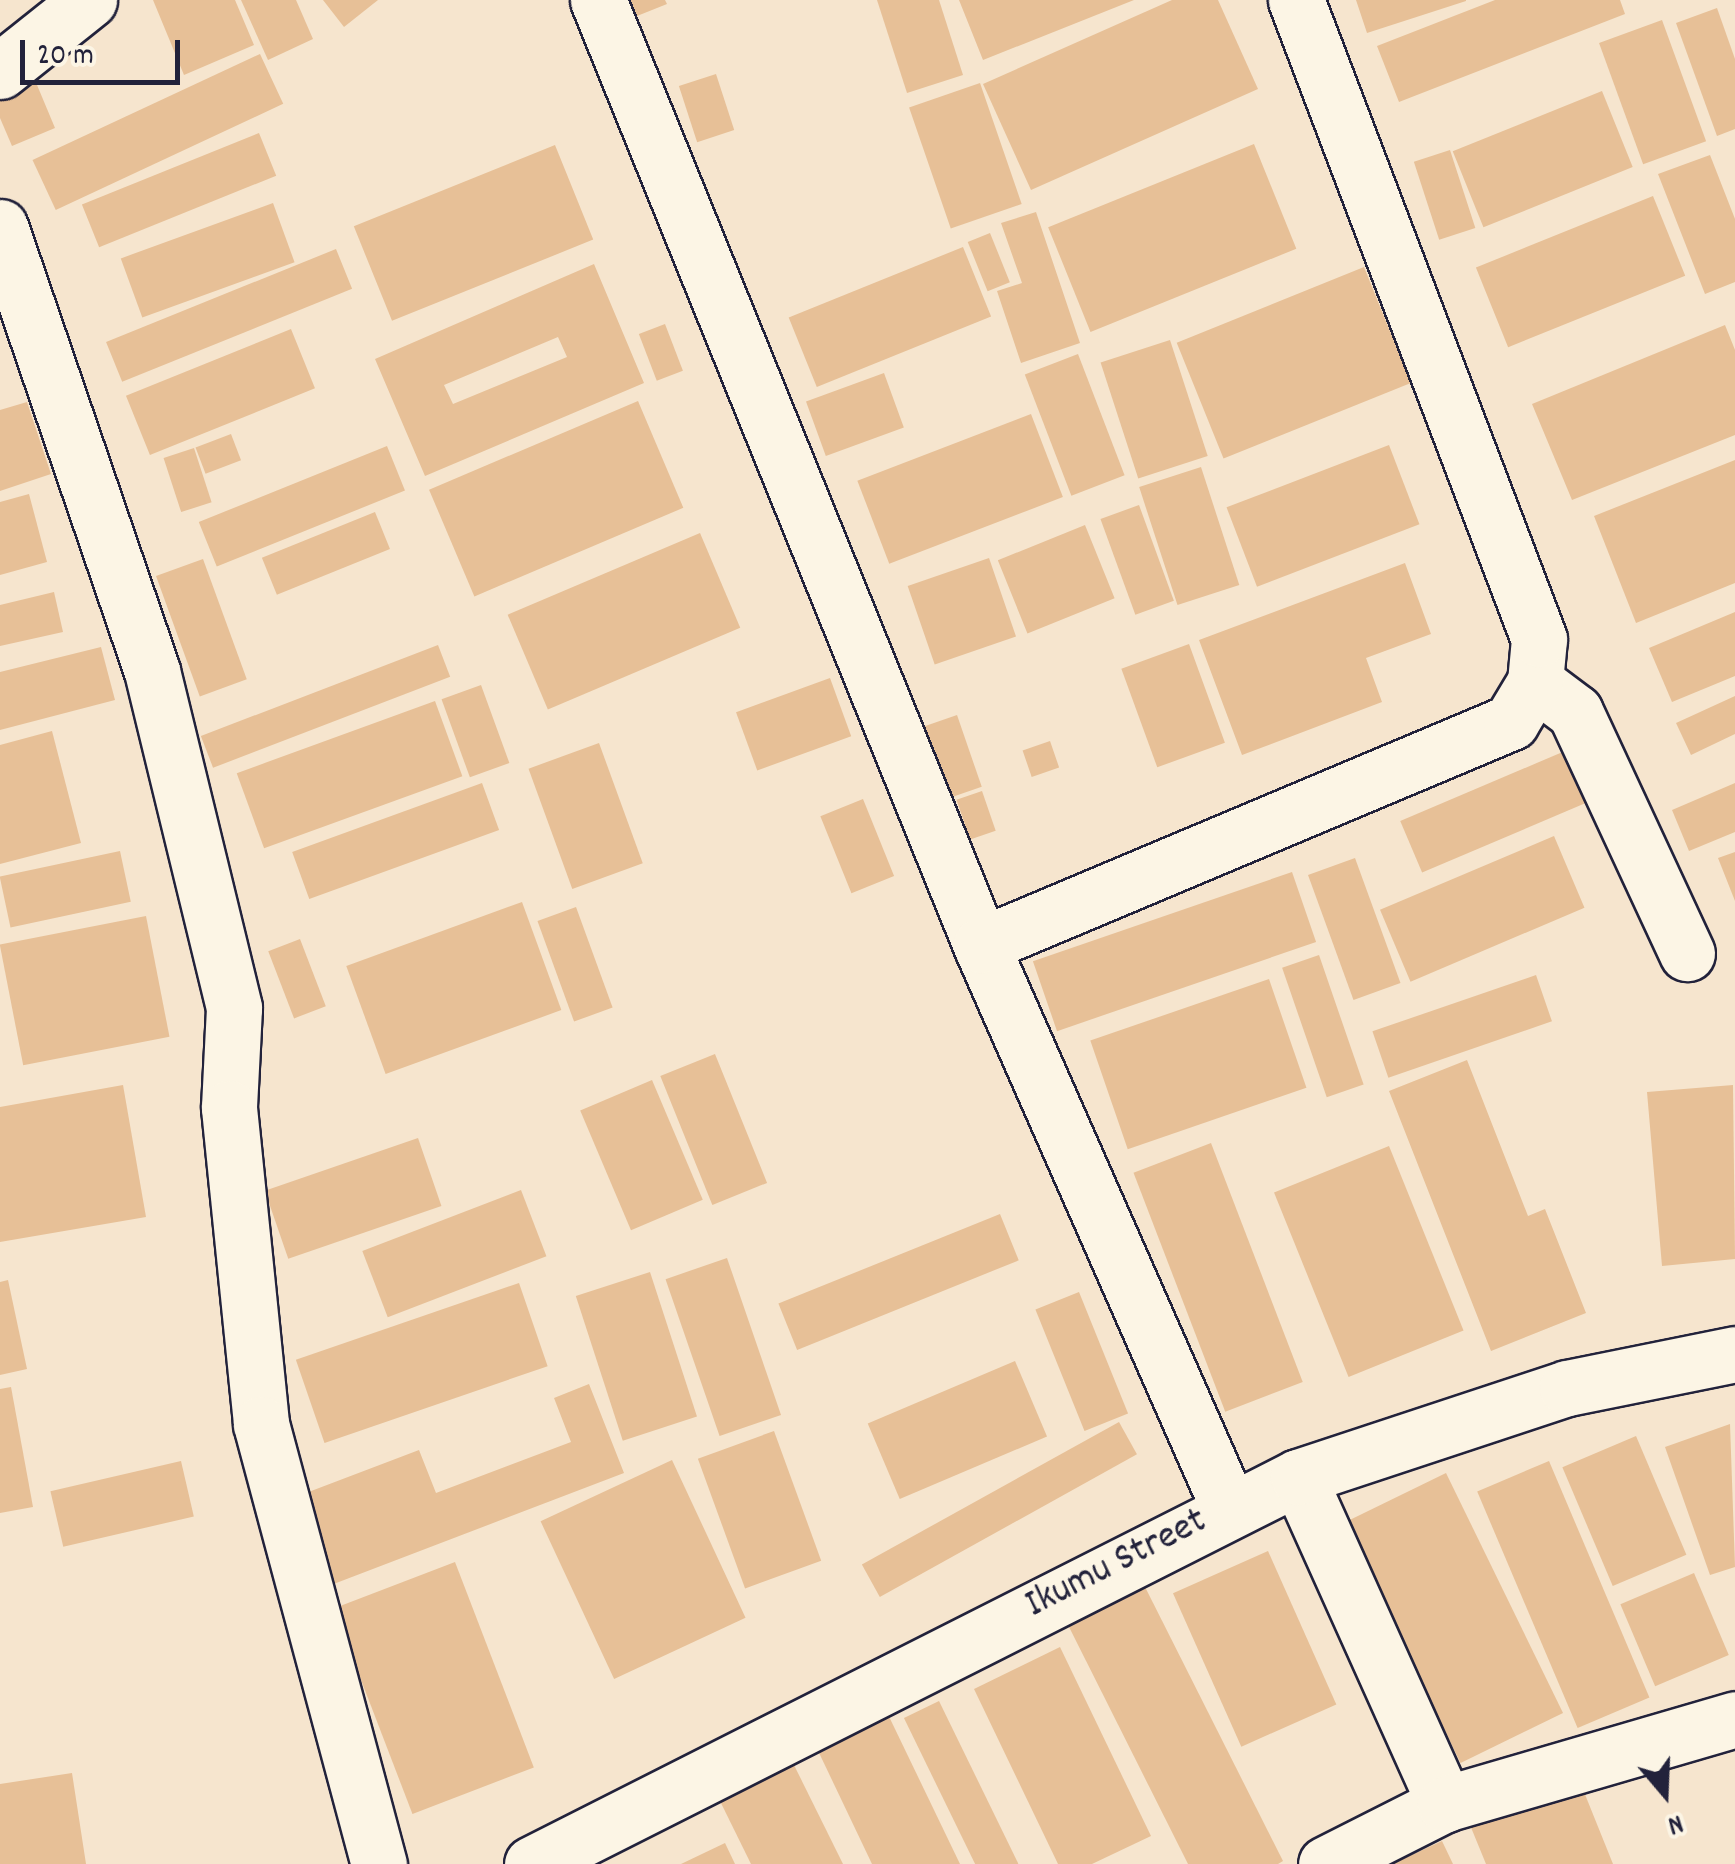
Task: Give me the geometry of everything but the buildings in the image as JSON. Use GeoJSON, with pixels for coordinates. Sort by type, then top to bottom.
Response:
{"type":"FeatureCollection","features":[{"type":"Feature","properties":{"kind":"street"},"geometry":{"type":"LineString","coordinates":[[0,71],[89,0]]}},
{"type":"Feature","properties":{"kind":"street"},"geometry":{"type":"LineString","coordinates":[[598,0],[981,945],[1229,1508]]}},
{"type":"Feature","properties":{"kind":"street"},"geometry":{"type":"LineString","coordinates":[[981,945],[1511,722],[1535,682],[1540,639],[1296,0]]}},
{"type":"Feature","properties":{"kind":"street"},"geometry":{"type":"LineString","coordinates":[[0,227],[152,670],[234,1008],[229,1108],[261,1424],[378,1864]]}},
{"type":"Feature","properties":{"kind":"street"},"geometry":{"type":"LineString","coordinates":[[1535,682],[1575,712],[1687,953]]}},
{"type":"Feature","properties":{"kind":"street","name":"Ikumu Street"},"geometry":{"type":"LineString","coordinates":[[532,1864],[1229,1508],[1298,1477],[1566,1388],[1735,1354]]}},
{"type":"Feature","properties":{"kind":"street"},"geometry":{"type":"LineString","coordinates":[[1298,1477],[1445,1804]]}},
{"type":"Feature","properties":{"kind":"street"},"geometry":{"type":"LineString","coordinates":[[1326,1864],[1445,1804],[1735,1718]]}}]}
